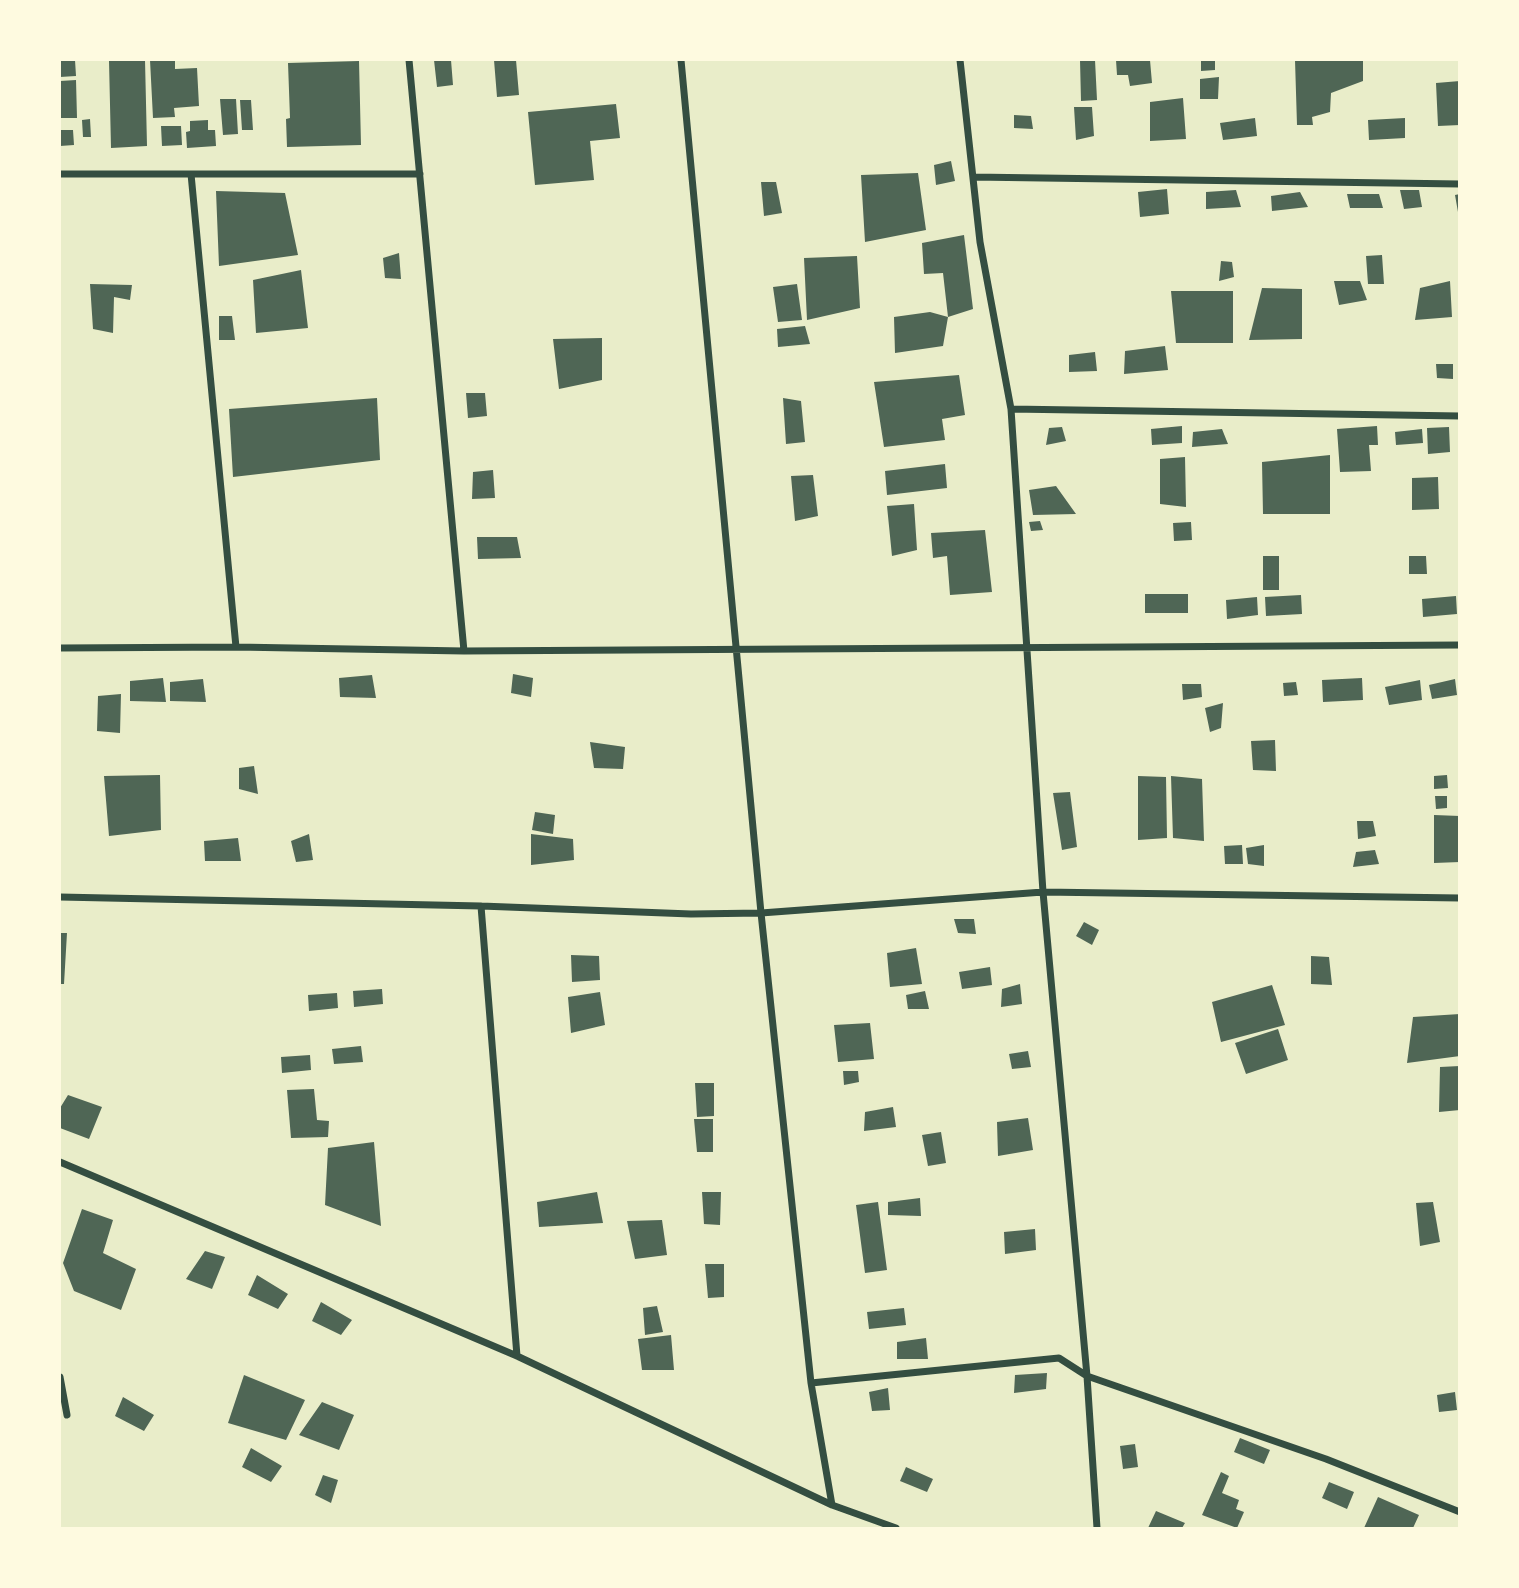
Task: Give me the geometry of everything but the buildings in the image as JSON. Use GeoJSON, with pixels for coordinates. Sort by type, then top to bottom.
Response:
{"type":"FeatureCollection","features":[{"type":"Feature","properties":{"kind":"street"},"geometry":{"type":"LineString","coordinates":[[409,60],[464,651]]}},
{"type":"Feature","properties":{"kind":"street"},"geometry":{"type":"LineString","coordinates":[[681,60],[761,913],[811,1383],[832,1505]]}},
{"type":"Feature","properties":{"kind":"street"},"geometry":{"type":"LineString","coordinates":[[960,60],[980,242],[1011,409],[1043,892],[1087,1376],[1097,1528]]}},
{"type":"Feature","properties":{"kind":"street"},"geometry":{"type":"LineString","coordinates":[[60,174],[420,174]]}},
{"type":"Feature","properties":{"kind":"street"},"geometry":{"type":"LineString","coordinates":[[191,174],[236,646]]}},
{"type":"Feature","properties":{"kind":"street"},"geometry":{"type":"LineString","coordinates":[[973,177],[1460,184]]}},
{"type":"Feature","properties":{"kind":"street"},"geometry":{"type":"LineString","coordinates":[[1011,409],[1460,416]]}},
{"type":"Feature","properties":{"kind":"street"},"geometry":{"type":"LineString","coordinates":[[60,648],[236,646],[464,651],[1460,645]]}},
{"type":"Feature","properties":{"kind":"street"},"geometry":{"type":"LineString","coordinates":[[60,897],[481,906],[691,914],[761,913],[1043,892],[1460,898]]}},
{"type":"Feature","properties":{"kind":"street"},"geometry":{"type":"LineString","coordinates":[[481,906],[517,1356]]}},
{"type":"Feature","properties":{"kind":"street"},"geometry":{"type":"LineString","coordinates":[[60,1162],[517,1356],[832,1505],[896,1528]]}},
{"type":"Feature","properties":{"kind":"street"},"geometry":{"type":"LineString","coordinates":[[811,1383],[1059,1358],[1087,1376],[1326,1459],[1460,1512]]}},
{"type":"Feature","properties":{"kind":"street"},"geometry":{"type":"LineString","coordinates":[[60,1377],[67,1415]]}}]}
